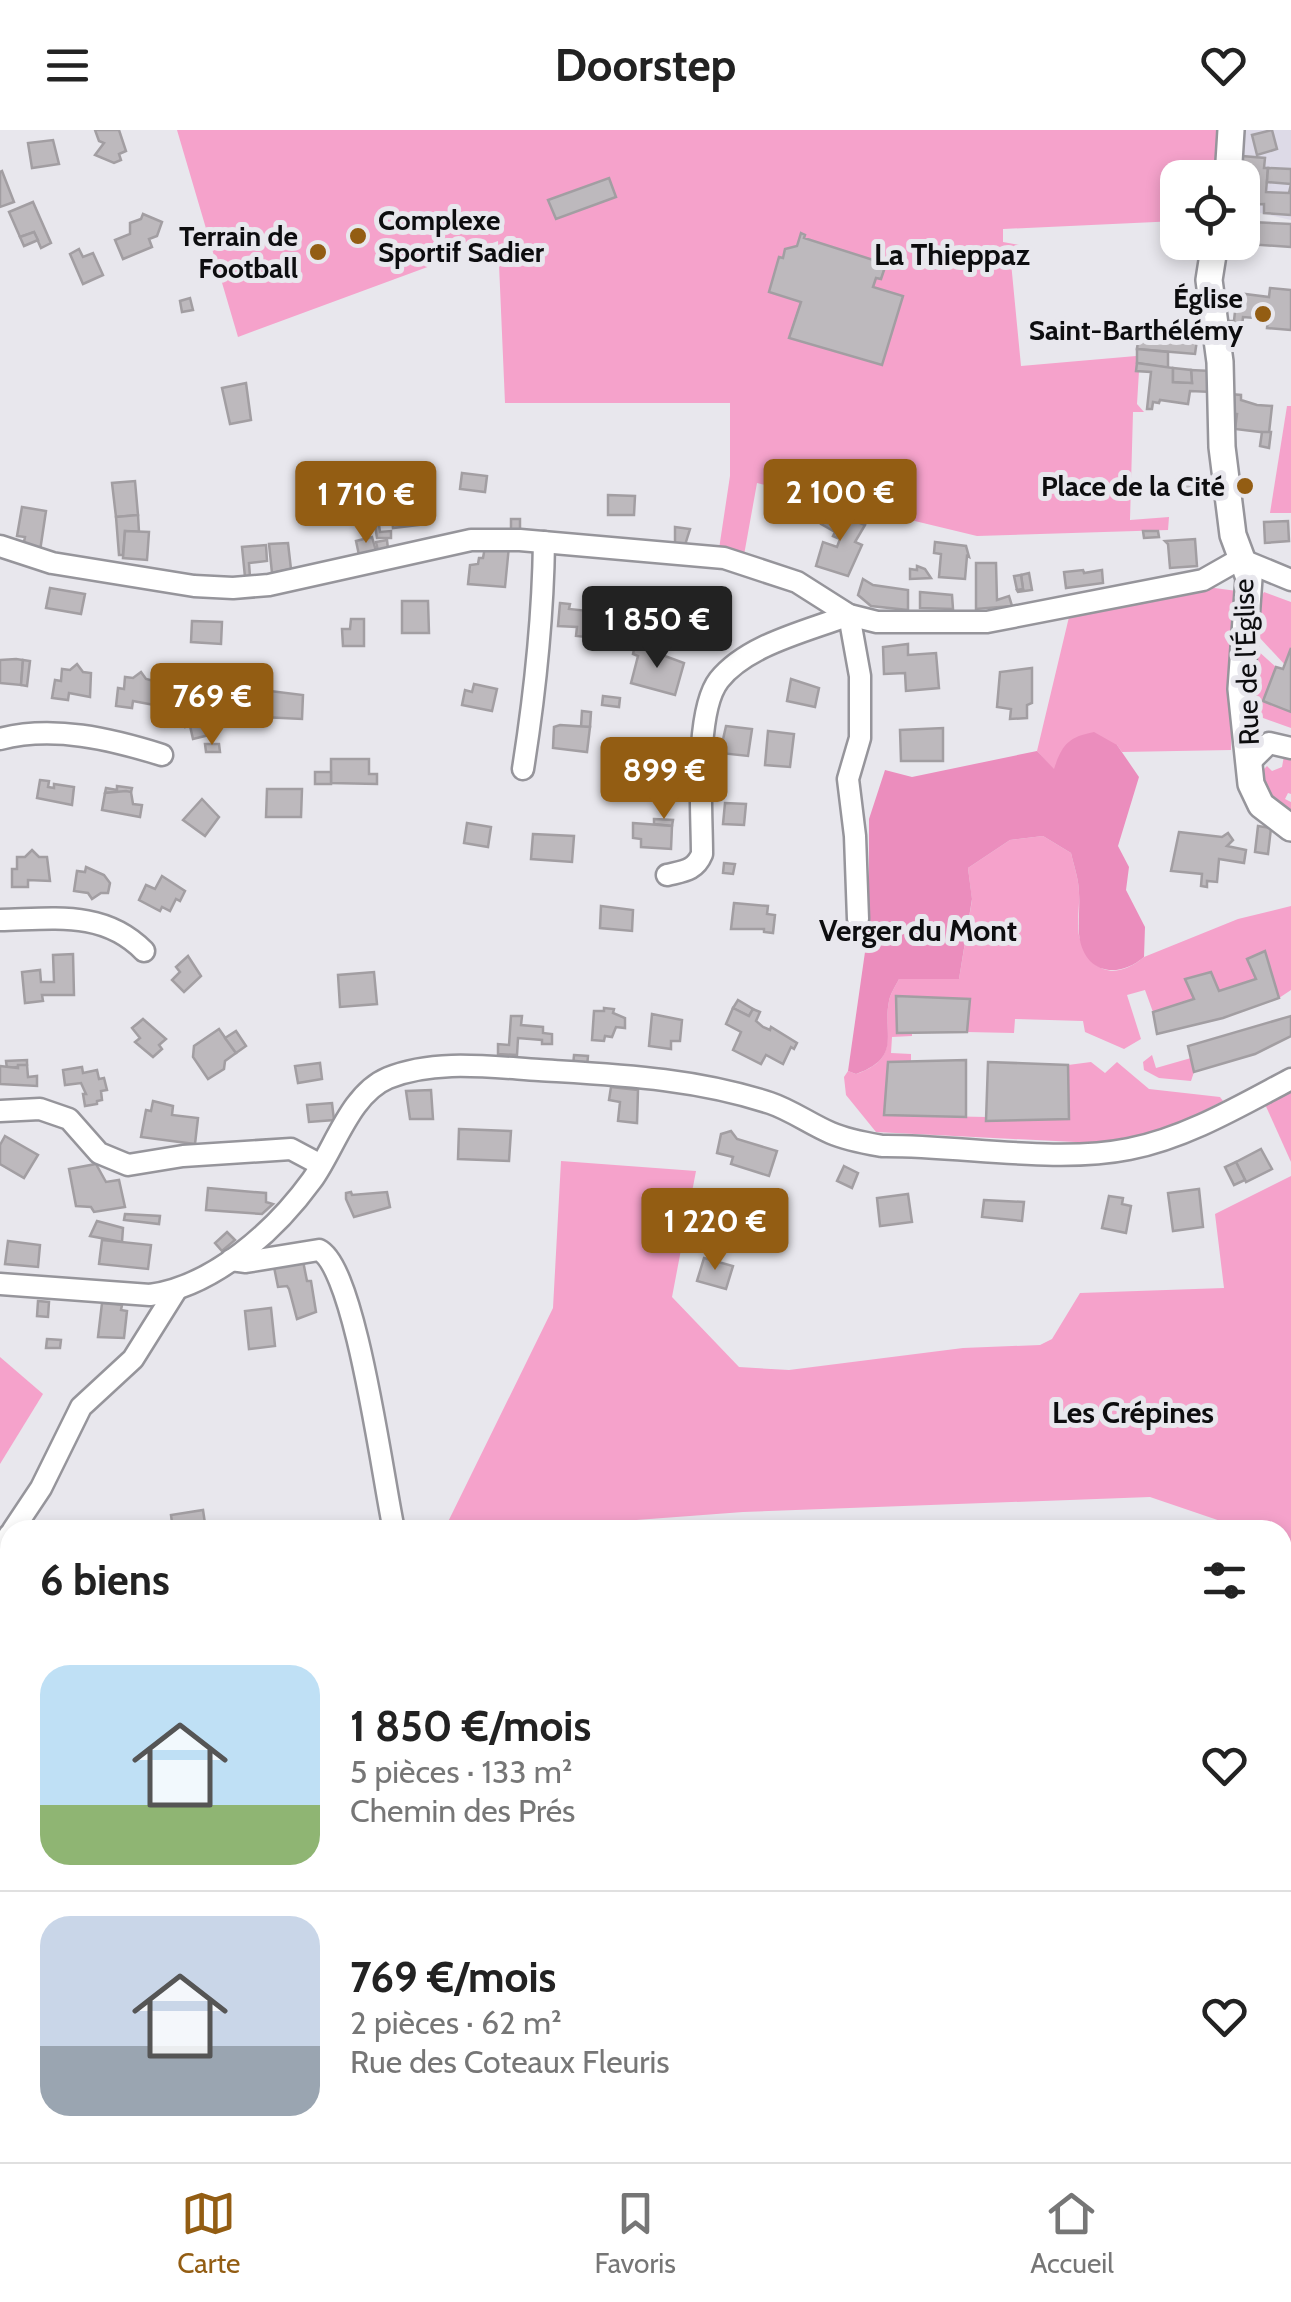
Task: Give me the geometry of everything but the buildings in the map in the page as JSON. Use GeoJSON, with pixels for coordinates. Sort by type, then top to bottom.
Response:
{"type":"FeatureCollection","features":[{"type":"Feature","properties":{"kind":"street"},"geometry":{"type":"LineString","coordinates":[[1229,160],[1231,130]]}},
{"type":"Feature","properties":{"kind":"street","name":"Rue de l'Église"},"geometry":{"type":"LineString","coordinates":[[1213,260],[1210,280],[1220,362],[1221,436],[1233,535],[1249,578],[1241,689],[1251,784],[1261,804],[1291,828]]}},
{"type":"Feature","properties":{"kind":"street"},"geometry":{"type":"LineString","coordinates":[[0,546],[52,563],[194,586],[233,588],[268,585],[471,540],[544,542],[724,558],[797,582],[849,615],[877,622],[986,622],[1203,580],[1240,559],[1291,580]]}},
{"type":"Feature","properties":{"kind":"street"},"geometry":{"type":"LineString","coordinates":[[523,769],[542,614],[544,542]]}},
{"type":"Feature","properties":{"kind":"street"},"geometry":{"type":"LineString","coordinates":[[667,875],[690,870],[698,865],[702,854],[704,720],[709,698],[720,679],[758,652],[849,615]]}},
{"type":"Feature","properties":{"kind":"street"},"geometry":{"type":"LineString","coordinates":[[849,615],[860,676],[860,738],[848,779],[858,919]]}},
{"type":"Feature","properties":{"kind":"street"},"geometry":{"type":"LineString","coordinates":[[0,739],[43,734],[88,736],[162,755]]}},
{"type":"Feature","properties":{"kind":"street"},"geometry":{"type":"LineString","coordinates":[[1250,762],[1269,743],[1291,748]]}},
{"type":"Feature","properties":{"kind":"street"},"geometry":{"type":"LineString","coordinates":[[0,920],[86,920],[128,934],[144,951]]}},
{"type":"Feature","properties":{"kind":"street"},"geometry":{"type":"LineString","coordinates":[[0,1284],[111,1294],[175,1292],[202,1281],[284,1214],[321,1165],[356,1108],[384,1080],[404,1073],[480,1067],[665,1078],[774,1104],[850,1140],[882,1146],[1083,1153],[1142,1146],[1194,1128],[1291,1080]]}},
{"type":"Feature","properties":{"kind":"street"},"geometry":{"type":"LineString","coordinates":[[0,1111],[40,1108],[68,1120],[99,1154],[128,1165],[183,1156],[292,1149],[321,1165]]}},
{"type":"Feature","properties":{"kind":"street"},"geometry":{"type":"LineString","coordinates":[[231,1260],[246,1262],[318,1250],[334,1264],[354,1320],[392,1520]]}},
{"type":"Feature","properties":{"kind":"street"},"geometry":{"type":"LineString","coordinates":[[19,1520],[40,1488],[81,1407],[132,1359],[175,1292]]}},
{"type":"Feature","properties":{"kind":"shaded area"},"geometry":{"type":"Polygon","coordinates":[[[177,130],[1221,130],[1219,160],[1160,160],[1160,222],[1003,229],[1003,242],[1024,250],[1010,252],[1021,366],[1136,356],[1137,404],[1144,412],[1133,412],[1130,520],[1169,517],[1168,530],[977,536],[757,483],[744,555],[719,549],[730,476],[730,403],[505,403],[498,241],[238,337],[177,130]],[[801,233],[797,246],[785,249],[783,258],[779,258],[769,291],[801,302],[790,338],[882,365],[903,297],[873,287],[876,278],[881,279],[886,264],[804,238],[801,233]]]}},
{"type":"Feature","properties":{"kind":"shaded area"},"geometry":{"type":"Polygon","coordinates":[[[1240,130],[1291,130],[1291,220],[1260,213],[1260,160],[1239,160],[1240,130]]]}},
{"type":"Feature","properties":{"kind":"shaded area"},"geometry":{"type":"Polygon","coordinates":[[[1287,406],[1291,406],[1291,513],[1270,513],[1287,406]]]}},
{"type":"Feature","properties":{"kind":"shaded area"},"geometry":{"type":"Polygon","coordinates":[[[1207,587],[1237,591],[1231,750],[1122,752],[1117,745],[1054,770],[1037,751],[1069,617],[1207,587]]]}},
{"type":"Feature","properties":{"kind":"shaded area"},"geometry":{"type":"Polygon","coordinates":[[[1264,592],[1291,602],[1291,651],[1286,666],[1258,636],[1258,602],[1264,592]]]}},
{"type":"Feature","properties":{"kind":"shaded area"},"geometry":{"type":"Polygon","coordinates":[[[1257,650],[1276,667],[1263,701],[1291,712],[1291,728],[1252,714],[1257,650]]]}},
{"type":"Feature","properties":{"kind":"shaded area"},"geometry":{"type":"Polygon","coordinates":[[[1094,732],[1117,745],[1139,777],[1118,846],[1129,867],[1126,890],[1145,927],[1144,957],[1123,969],[1103,969],[1094,964],[1082,947],[1079,934],[1079,888],[1071,853],[1043,836],[1010,840],[968,868],[972,899],[959,979],[899,979],[889,1001],[885,1052],[871,1067],[856,1074],[848,1071],[869,924],[869,819],[885,770],[912,777],[1037,751],[1054,769],[1067,743],[1094,732]]]}},
{"type":"Feature","properties":{"kind":"shaded area"},"geometry":{"type":"Polygon","coordinates":[[[1284,756],[1291,756],[1291,794],[1285,799],[1291,802],[1291,810],[1261,786],[1262,771],[1267,766],[1272,771],[1282,767],[1284,756]]]}},
{"type":"Feature","properties":{"kind":"shaded area"},"geometry":{"type":"Polygon","coordinates":[[[1043,836],[1071,853],[1079,888],[1079,936],[1086,953],[1099,967],[1125,969],[1144,957],[1238,919],[1291,906],[1291,990],[1279,998],[1265,951],[1248,959],[1256,979],[1219,991],[1210,972],[1186,979],[1194,999],[1153,1012],[1145,990],[1127,995],[1141,1039],[1124,1049],[1085,1032],[1083,1021],[1015,1019],[1014,1033],[967,1032],[970,999],[912,1036],[892,1037],[891,1053],[911,1054],[911,1061],[888,1062],[884,1115],[987,1117],[1068,1065],[1091,1062],[1105,1073],[1117,1062],[1149,1089],[1220,1097],[1223,1101],[1165,1130],[1095,1143],[876,1132],[846,1095],[844,1077],[848,1071],[856,1074],[870,1068],[885,1053],[889,1001],[899,979],[959,979],[972,900],[968,868],[1010,840],[1043,836]]]}},
{"type":"Feature","properties":{"kind":"shaded area"},"geometry":{"type":"Polygon","coordinates":[[[1152,1055],[1156,1068],[1191,1058],[1191,1081],[1159,1078],[1144,1070],[1143,1062],[1152,1055]]]}},
{"type":"Feature","properties":{"kind":"shaded area"},"geometry":{"type":"Polygon","coordinates":[[[1291,1086],[1291,1162],[1264,1102],[1291,1086]]]}},
{"type":"Feature","properties":{"kind":"shaded area"},"geometry":{"type":"Polygon","coordinates":[[[561,1161],[696,1171],[672,1297],[739,1367],[789,1370],[963,1348],[1040,1345],[1052,1339],[1080,1293],[1224,1288],[1215,1214],[1291,1176],[1291,1520],[1218,1520],[1150,1497],[743,1512],[636,1520],[449,1520],[553,1308],[561,1161]]]}},
{"type":"Feature","properties":{"kind":"shaded area"},"geometry":{"type":"Polygon","coordinates":[[[0,1357],[43,1394],[0,1464],[0,1357]]]}},
{"type":"Feature","properties":{"kind":"place","name":"Complexe Sportif Sadier"},"geometry":{"type":"Point","coordinates":[358,236]}},
{"type":"Feature","properties":{"kind":"place","name":"Terrain de Football"},"geometry":{"type":"Point","coordinates":[318,252]}},
{"type":"Feature","properties":{"kind":"place","name":"Église Saint-Barthélémy"},"geometry":{"type":"Point","coordinates":[1263,314]}},
{"type":"Feature","properties":{"kind":"place","name":"Place de la Cité"},"geometry":{"type":"Point","coordinates":[1245,486]}},
{"type":"Feature","properties":{"kind":"district","name":"La Thieppaz"},"geometry":{"type":"Point","coordinates":[952,255]}},
{"type":"Feature","properties":{"kind":"district","name":"Verger du Mont"},"geometry":{"type":"Point","coordinates":[918,931]}},
{"type":"Feature","properties":{"kind":"district","name":"Les Crépines"},"geometry":{"type":"Point","coordinates":[1133,1413]}}]}
